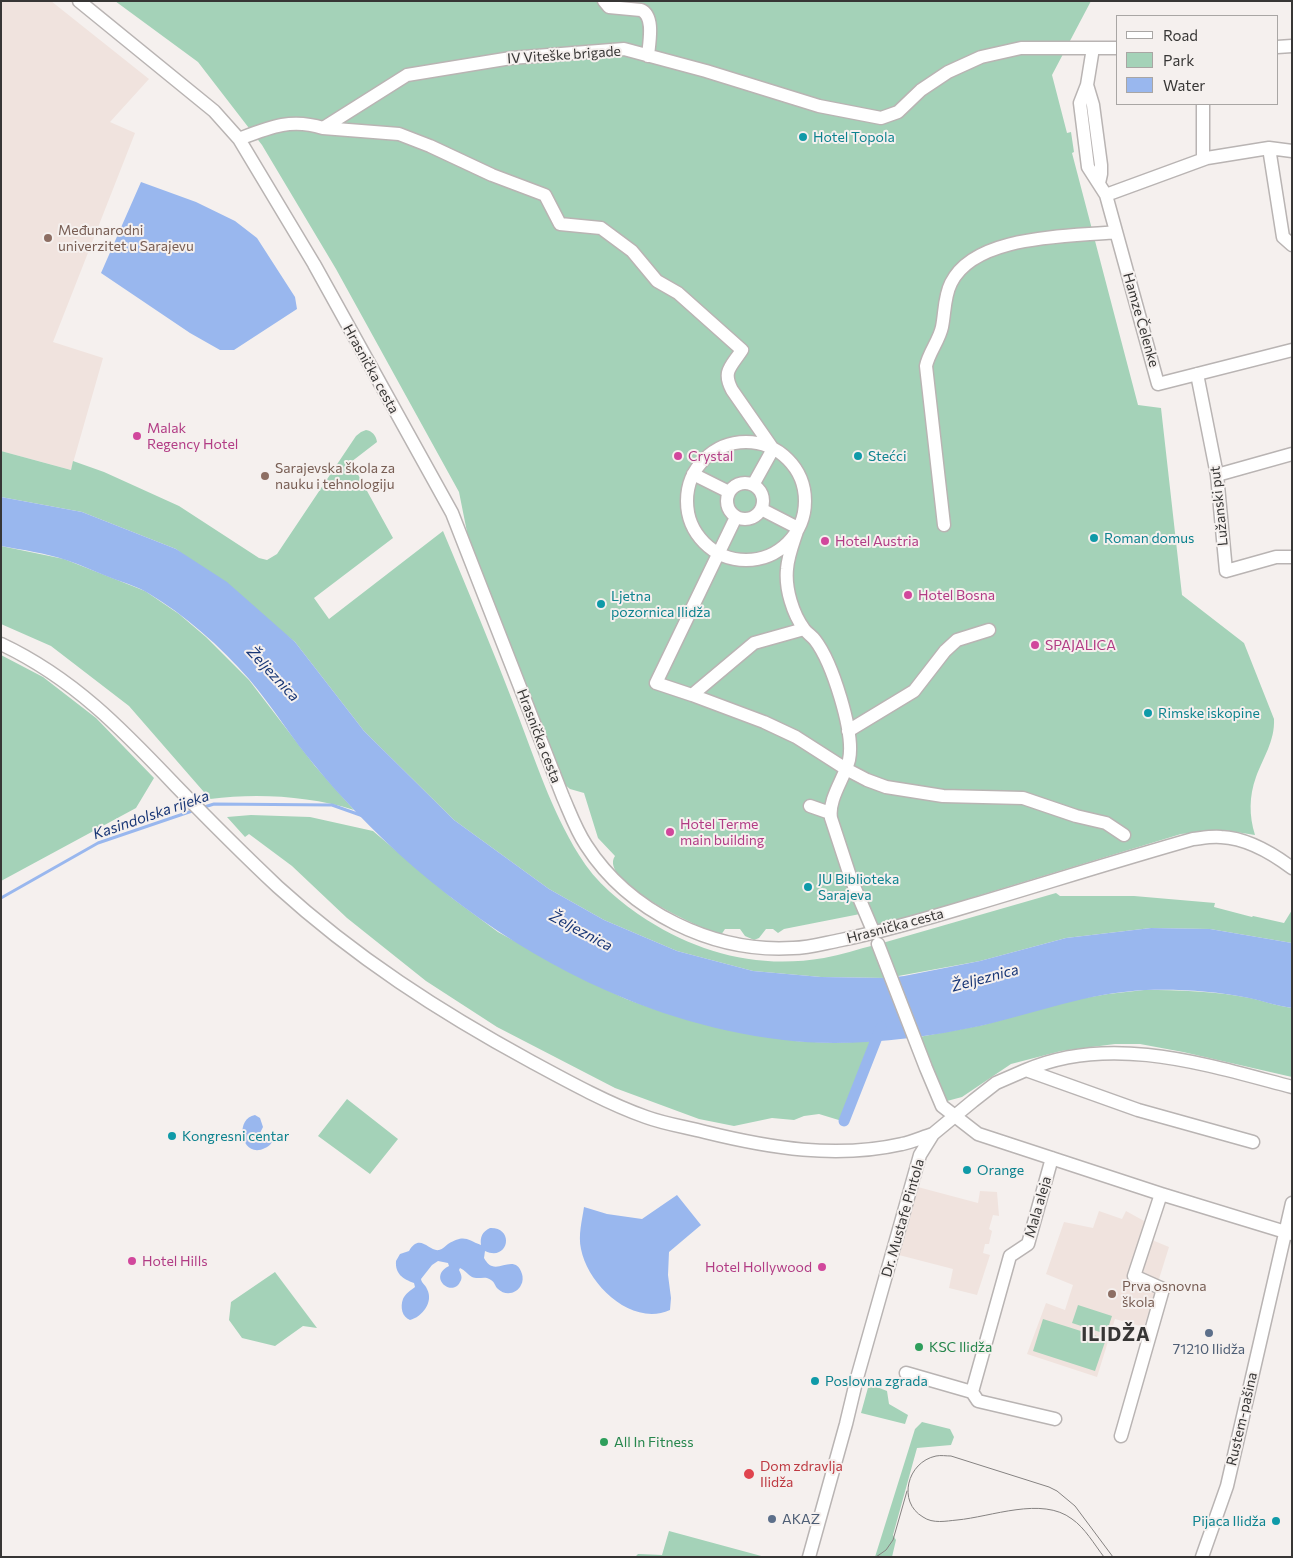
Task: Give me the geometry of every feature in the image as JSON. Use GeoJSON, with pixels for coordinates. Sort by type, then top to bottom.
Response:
{"type":"FeatureCollection","features":[{"type":"Feature","properties":{"kind":"street","name":"Hrasnička cesta"},"geometry":{"type":"LineString","coordinates":[[79,1],[214,111],[239,139],[314,264],[452,513],[563,797],[579,832],[599,863],[612,878],[653,911],[674,923],[710,938],[734,944],[752,947],[810,947],[876,938],[1193,840],[1219,836],[1242,840],[1281,860],[1292,868]]}},
{"type":"Feature","properties":{"kind":"street"},"geometry":{"type":"LineString","coordinates":[[604,1],[609,8],[646,12],[650,22],[648,56]]}},
{"type":"Feature","properties":{"kind":"street"},"geometry":{"type":"LineString","coordinates":[[1278,46],[1292,46]]}},
{"type":"Feature","properties":{"kind":"street","name":"IV Viteške brigade"},"geometry":{"type":"LineString","coordinates":[[324,128],[407,75],[530,56],[624,49],[706,70],[819,106],[882,118],[898,112],[921,90],[948,72],[981,58],[1022,48],[1093,48]]}},
{"type":"Feature","properties":{"kind":"street"},"geometry":{"type":"LineString","coordinates":[[1093,48],[1116,48]]}},
{"type":"Feature","properties":{"kind":"street","name":"Hamze Čelenke"},"geometry":{"type":"LineString","coordinates":[[1093,48],[1087,85],[1094,105],[1101,174],[1099,183],[1106,195],[1158,384],[1292,350]]}},
{"type":"Feature","properties":{"kind":"street"},"geometry":{"type":"LineString","coordinates":[[1202,105],[1204,160]]}},
{"type":"Feature","properties":{"kind":"street"},"geometry":{"type":"LineString","coordinates":[[239,139],[268,127],[291,122],[309,123],[324,128],[398,134],[430,146],[492,175],[545,195],[560,224],[601,228],[632,251],[657,281],[678,293],[742,350],[726,374],[726,380],[773,449],[786,459],[798,473],[804,493],[804,510],[789,559],[787,579],[796,615],[804,629],[814,640],[832,672],[848,731],[850,749],[846,769],[830,813],[810,806]]}},
{"type":"Feature","properties":{"kind":"street"},"geometry":{"type":"LineString","coordinates":[[1269,148],[1283,237],[1292,246]]}},
{"type":"Feature","properties":{"kind":"street"},"geometry":{"type":"LineString","coordinates":[[1106,195],[1204,160],[1269,148],[1292,151]]}},
{"type":"Feature","properties":{"kind":"street"},"geometry":{"type":"LineString","coordinates":[[944,525],[926,366],[930,352],[942,329],[946,294],[952,280],[964,266],[994,248],[1028,240],[1116,232]]}},
{"type":"Feature","properties":{"kind":"street","name":"Lužanski put"},"geometry":{"type":"LineString","coordinates":[[1197,374],[1217,475],[1226,571],[1276,558],[1292,557]]}},
{"type":"Feature","properties":{"kind":"street"},"geometry":{"type":"LineString","coordinates":[[773,449],[754,443],[737,443],[714,451],[693,474],[687,497],[689,518],[696,534],[706,545],[718,554],[736,560],[753,560],[766,556],[784,546],[798,528]]}},
{"type":"Feature","properties":{"kind":"street"},"geometry":{"type":"LineString","coordinates":[[753,485],[773,449]]}},
{"type":"Feature","properties":{"kind":"street"},"geometry":{"type":"LineString","coordinates":[[1217,475],[1292,454]]}},
{"type":"Feature","properties":{"kind":"street"},"geometry":{"type":"LineString","coordinates":[[693,474],[729,492]]}},
{"type":"Feature","properties":{"kind":"street"},"geometry":{"type":"LineString","coordinates":[[742,483],[753,485],[761,492],[763,503],[761,509],[758,514],[748,519],[736,517],[728,509],[729,492],[732,488],[742,483]]}},
{"type":"Feature","properties":{"kind":"street"},"geometry":{"type":"LineString","coordinates":[[761,509],[798,528]]}},
{"type":"Feature","properties":{"kind":"street"},"geometry":{"type":"LineString","coordinates":[[736,517],[656,683],[764,722],[796,737],[846,769],[886,787],[943,796],[1030,800],[1106,824],[1124,835]]}},
{"type":"Feature","properties":{"kind":"street"},"geometry":{"type":"LineString","coordinates":[[692,695],[754,643],[804,629]]}},
{"type":"Feature","properties":{"kind":"street"},"geometry":{"type":"LineString","coordinates":[[848,731],[914,691],[945,651],[957,640],[989,630]]}},
{"type":"Feature","properties":{"kind":"street"},"geometry":{"type":"LineString","coordinates":[[1,644],[41,665],[85,696],[134,741],[236,847],[280,888],[322,924],[394,980],[487,1038],[584,1089],[647,1118],[747,1143],[838,1152],[904,1144],[933,1134]]}},
{"type":"Feature","properties":{"kind":"street","name":"Mala aleja"},"geometry":{"type":"LineString","coordinates":[[830,813],[835,834],[851,879],[942,1106],[978,1134],[1288,1233]]}},
{"type":"Feature","properties":{"kind":"street","name":"Dr. Mustafe Pintola"},"geometry":{"type":"LineString","coordinates":[[809,1557],[846,1424],[856,1378],[920,1155],[933,1134],[996,1083],[1053,1060],[1099,1054],[1150,1055],[1221,1069],[1292,1087]]}},
{"type":"Feature","properties":{"kind":"street"},"geometry":{"type":"LineString","coordinates":[[1026,1070],[1138,1110],[1253,1142]]}},
{"type":"Feature","properties":{"kind":"street","name":"Mala aleja"},"geometry":{"type":"LineString","coordinates":[[972,1392],[1010,1256],[1028,1244],[1052,1158]]}},
{"type":"Feature","properties":{"kind":"street"},"geometry":{"type":"LineString","coordinates":[[1120,1436],[1162,1289],[1134,1276],[1161,1194]]}},
{"type":"Feature","properties":{"kind":"street","name":"Rustem-pašina"},"geometry":{"type":"LineString","coordinates":[[1198,1557],[1205,1551],[1227,1486],[1288,1233],[1292,1203]]}},
{"type":"Feature","properties":{"kind":"street"},"geometry":{"type":"LineString","coordinates":[[906,1373],[972,1392],[978,1401],[1056,1419]]}},
{"type":"Feature","properties":{"kind":"shaded area","name":"Međunarodni univerzitet u Sarajevu"},"geometry":{"type":"Polygon","coordinates":[[[1,1],[51,1],[149,79],[110,122],[135,133],[53,342],[103,358],[71,470],[1,451],[1,1]]]}},
{"type":"Feature","properties":{"kind":"shaded area"},"geometry":{"type":"Polygon","coordinates":[[[914,1186],[978,1203],[980,1191],[997,1192],[999,1216],[993,1215],[989,1229],[992,1231],[989,1244],[985,1244],[983,1253],[990,1255],[977,1295],[949,1288],[953,1269],[895,1254],[914,1186]]]}},
{"type":"Feature","properties":{"kind":"shaded area","name":"Prva osnovna škola"},"geometry":{"type":"Polygon","coordinates":[[[1099,1211],[1122,1219],[1126,1211],[1155,1227],[1152,1240],[1169,1247],[1144,1327],[1115,1319],[1097,1377],[1027,1354],[1046,1303],[1065,1310],[1073,1285],[1046,1274],[1064,1222],[1093,1228],[1099,1211]]]}},
{"type":"Feature","properties":{"kind":"green space"},"geometry":{"type":"Polygon","coordinates":[[[115,1],[1091,1],[1052,75],[1067,133],[1071,132],[1074,152],[1072,153],[1138,405],[1161,408],[1182,595],[1244,643],[1274,719],[1271,742],[1252,791],[1251,813],[1255,835],[1223,830],[1181,834],[866,930],[860,914],[784,929],[778,933],[773,929],[766,929],[759,938],[754,940],[745,936],[740,929],[725,929],[721,935],[674,914],[636,891],[621,878],[614,867],[615,856],[598,838],[584,793],[570,789],[563,783],[470,547],[459,492],[336,269],[262,145],[198,62],[115,1]]]}},
{"type":"Feature","properties":{"kind":"green space"},"geometry":{"type":"Polygon","coordinates":[[[366,430],[376,437],[377,442],[351,462],[393,538],[314,598],[329,619],[443,531],[560,820],[585,865],[601,883],[618,899],[647,920],[688,942],[710,950],[754,960],[800,961],[830,957],[875,945],[887,978],[821,977],[753,971],[677,951],[604,920],[549,889],[454,820],[364,731],[295,642],[176,549],[82,512],[1,497],[1,451],[71,470],[73,461],[104,472],[179,506],[259,558],[267,560],[277,554],[356,436],[366,430]]]}},
{"type":"Feature","properties":{"kind":"green space"},"geometry":{"type":"Polygon","coordinates":[[[1,546],[64,559],[145,591],[179,614],[206,637],[249,680],[315,766],[354,810],[337,805],[283,797],[246,796],[210,799],[129,706],[51,646],[1,624],[1,546]]]}},
{"type":"Feature","properties":{"kind":"green space"},"geometry":{"type":"Polygon","coordinates":[[[1,655],[43,677],[96,718],[154,778],[136,808],[1,881],[1,655]]]}},
{"type":"Feature","properties":{"kind":"green space"},"geometry":{"type":"Polygon","coordinates":[[[251,815],[310,817],[373,831],[452,898],[498,932],[580,977],[626,999],[657,1010],[795,1041],[833,1043],[873,1041],[842,1121],[819,1114],[804,1116],[794,1120],[772,1118],[734,1126],[699,1119],[615,1088],[497,1027],[426,981],[347,918],[292,866],[249,834],[245,837],[227,817],[251,815]]]}},
{"type":"Feature","properties":{"kind":"green space"},"geometry":{"type":"Polygon","coordinates":[[[1056,893],[1060,896],[1134,896],[1215,903],[1214,907],[1284,923],[1292,910],[1292,943],[1210,929],[1151,928],[1066,938],[980,961],[893,977],[879,944],[1056,893]]]}},
{"type":"Feature","properties":{"kind":"green space"},"geometry":{"type":"Polygon","coordinates":[[[1144,990],[1224,994],[1292,1008],[1292,1077],[1183,1052],[1140,1044],[1115,1044],[1061,1051],[1011,1064],[962,1097],[947,1101],[942,1099],[919,1037],[983,1025],[1073,1000],[1144,990]]]}},
{"type":"Feature","properties":{"kind":"green space"},"geometry":{"type":"Polygon","coordinates":[[[347,1099],[398,1139],[370,1174],[318,1136],[347,1099]]]}},
{"type":"Feature","properties":{"kind":"green space"},"geometry":{"type":"Polygon","coordinates":[[[275,1272],[317,1328],[303,1326],[275,1346],[242,1338],[229,1320],[231,1302],[275,1272]]]}},
{"type":"Feature","properties":{"kind":"green space"},"geometry":{"type":"Polygon","coordinates":[[[1078,1305],[1112,1316],[1106,1334],[1072,1323],[1078,1305]]]}},
{"type":"Feature","properties":{"kind":"green space"},"geometry":{"type":"Polygon","coordinates":[[[1043,1319],[1106,1339],[1095,1371],[1033,1351],[1043,1319]]]}},
{"type":"Feature","properties":{"kind":"green space"},"geometry":{"type":"Polygon","coordinates":[[[869,1384],[887,1391],[889,1404],[908,1415],[905,1424],[861,1413],[869,1384]]]}},
{"type":"Feature","properties":{"kind":"green space"},"geometry":{"type":"Polygon","coordinates":[[[922,1422],[950,1429],[954,1437],[951,1445],[917,1448],[893,1535],[896,1540],[892,1557],[875,1557],[915,1429],[922,1422]]]}},
{"type":"Feature","properties":{"kind":"green space"},"geometry":{"type":"Polygon","coordinates":[[[669,1531],[765,1557],[635,1557],[638,1554],[662,1555],[669,1531]]]}},
{"type":"Feature","properties":{"kind":"water"},"geometry":{"type":"Polygon","coordinates":[[[141,182],[196,202],[235,221],[257,238],[295,297],[297,309],[234,350],[220,350],[190,333],[101,273],[141,182]]]}},
{"type":"Feature","properties":{"kind":"water","name":"Željeznica"},"geometry":{"type":"Polygon","coordinates":[[[1,497],[82,512],[176,549],[227,582],[295,642],[364,731],[454,820],[549,889],[604,920],[677,951],[753,971],[821,977],[887,978],[980,961],[1066,938],[1151,928],[1210,929],[1292,943],[1292,1008],[1249,998],[1210,992],[1146,990],[1082,999],[980,1026],[944,1033],[889,1040],[834,1043],[782,1040],[728,1031],[676,1017],[626,999],[551,963],[515,942],[447,895],[415,868],[384,840],[330,784],[258,690],[238,667],[202,632],[175,611],[140,589],[78,564],[50,555],[1,546],[1,497]]]}},
{"type":"Feature","properties":{"kind":"water"},"geometry":{"type":"Polygon","coordinates":[[[255,1115],[260,1118],[263,1127],[260,1133],[253,1137],[253,1142],[260,1142],[267,1134],[272,1135],[273,1139],[268,1146],[257,1150],[246,1144],[242,1130],[248,1118],[255,1115]]]}},
{"type":"Feature","properties":{"kind":"water"},"geometry":{"type":"Polygon","coordinates":[[[677,1195],[701,1225],[669,1252],[670,1310],[656,1314],[641,1313],[627,1308],[602,1289],[585,1263],[580,1238],[584,1207],[607,1214],[642,1219],[677,1195]]]}},
{"type":"Feature","properties":{"kind":"water"},"geometry":{"type":"Polygon","coordinates":[[[490,1228],[498,1229],[503,1233],[506,1243],[499,1252],[485,1251],[484,1258],[488,1264],[496,1267],[508,1264],[516,1265],[523,1277],[519,1288],[511,1293],[504,1293],[489,1279],[472,1277],[460,1268],[462,1278],[460,1282],[452,1288],[447,1287],[443,1284],[440,1275],[449,1266],[448,1263],[438,1261],[432,1265],[421,1279],[429,1294],[426,1308],[419,1316],[410,1320],[407,1319],[403,1314],[402,1302],[415,1287],[414,1283],[406,1280],[398,1273],[396,1261],[400,1254],[409,1251],[417,1243],[424,1244],[435,1250],[442,1249],[458,1239],[469,1240],[481,1245],[482,1235],[490,1228]]]}},
{"type":"Feature","properties":{"kind":"waterway","name":"Kasindolska rijeka"},"geometry":{"type":"LineString","coordinates":[[201,808],[214,804],[332,805],[363,816]]}},
{"type":"Feature","properties":{"kind":"waterway","name":"Kasindolska rijeka"},"geometry":{"type":"LineString","coordinates":[[1,898],[98,843],[195,810]]}},
{"type":"Feature","properties":{"kind":"waterway"},"geometry":{"type":"LineString","coordinates":[[844,1121],[881,1027]]}},
{"type":"Feature","properties":{"kind":"tram line"},"geometry":{"type":"LineString","coordinates":[[1104,1557],[1077,1523],[1060,1512],[1031,1508],[944,1521],[927,1519],[915,1510],[910,1502],[908,1493],[912,1474],[926,1460],[938,1456],[951,1456],[1049,1487],[1075,1506],[1113,1557]]}},
{"type":"Feature","properties":{"kind":"tram line"},"geometry":{"type":"LineString","coordinates":[[876,1557],[886,1550],[893,1540],[907,1491]]}},
{"type":"Feature","properties":{"kind":"place","name":"Hotel Topola"},"geometry":{"type":"Point","coordinates":[803,137]}},
{"type":"Feature","properties":{"kind":"place","name":"Međunarodni univerzitet u Sarajevu"},"geometry":{"type":"Point","coordinates":[48,238]}},
{"type":"Feature","properties":{"kind":"place","name":"Malak Regency Hotel"},"geometry":{"type":"Point","coordinates":[137,436]}},
{"type":"Feature","properties":{"kind":"place","name":"Crystal"},"geometry":{"type":"Point","coordinates":[678,456]}},
{"type":"Feature","properties":{"kind":"place","name":"Stećci"},"geometry":{"type":"Point","coordinates":[858,456]}},
{"type":"Feature","properties":{"kind":"place","name":"Sarajevska škola za nauku i tehnologiju"},"geometry":{"type":"Point","coordinates":[265,476]}},
{"type":"Feature","properties":{"kind":"place","name":"Roman domus"},"geometry":{"type":"Point","coordinates":[1094,538]}},
{"type":"Feature","properties":{"kind":"place","name":"Hotel Austria"},"geometry":{"type":"Point","coordinates":[825,541]}},
{"type":"Feature","properties":{"kind":"place","name":"Hotel Bosna"},"geometry":{"type":"Point","coordinates":[908,595]}},
{"type":"Feature","properties":{"kind":"place","name":"Ljetna pozornica Ilidža"},"geometry":{"type":"Point","coordinates":[601,604]}},
{"type":"Feature","properties":{"kind":"place","name":"SPAJALICA"},"geometry":{"type":"Point","coordinates":[1035,645]}},
{"type":"Feature","properties":{"kind":"place","name":"Rimske iskopine"},"geometry":{"type":"Point","coordinates":[1148,713]}},
{"type":"Feature","properties":{"kind":"place","name":"Hotel Terme main building"},"geometry":{"type":"Point","coordinates":[670,832]}},
{"type":"Feature","properties":{"kind":"place","name":"JU Biblioteka Sarajeva"},"geometry":{"type":"Point","coordinates":[808,887]}},
{"type":"Feature","properties":{"kind":"place","name":"Kongresni centar"},"geometry":{"type":"Point","coordinates":[172,1136]}},
{"type":"Feature","properties":{"kind":"place","name":"Orange"},"geometry":{"type":"Point","coordinates":[967,1170]}},
{"type":"Feature","properties":{"kind":"place","name":"Hotel Hills"},"geometry":{"type":"Point","coordinates":[132,1261]}},
{"type":"Feature","properties":{"kind":"place","name":"Hotel Hollywood"},"geometry":{"type":"Point","coordinates":[822,1267]}},
{"type":"Feature","properties":{"kind":"place","name":"Prva osnovna škola"},"geometry":{"type":"Point","coordinates":[1112,1294]}},
{"type":"Feature","properties":{"kind":"place","name":"71210 Ilidža"},"geometry":{"type":"Point","coordinates":[1209,1333]}},
{"type":"Feature","properties":{"kind":"place","name":"KSC Ilidža"},"geometry":{"type":"Point","coordinates":[919,1347]}},
{"type":"Feature","properties":{"kind":"place","name":"Poslovna zgrada"},"geometry":{"type":"Point","coordinates":[815,1381]}},
{"type":"Feature","properties":{"kind":"place","name":"All In Fitness"},"geometry":{"type":"Point","coordinates":[604,1442]}},
{"type":"Feature","properties":{"kind":"place","name":"Dom zdravlja Ilidža"},"geometry":{"type":"Point","coordinates":[749,1474]}},
{"type":"Feature","properties":{"kind":"place","name":"AKAZ"},"geometry":{"type":"Point","coordinates":[772,1519]}},
{"type":"Feature","properties":{"kind":"place","name":"Pijaca Ilidža"},"geometry":{"type":"Point","coordinates":[1276,1521]}},
{"type":"Feature","properties":{"kind":"district","name":"ILIDŽA"},"geometry":{"type":"Point","coordinates":[1116,1335]}}]}
